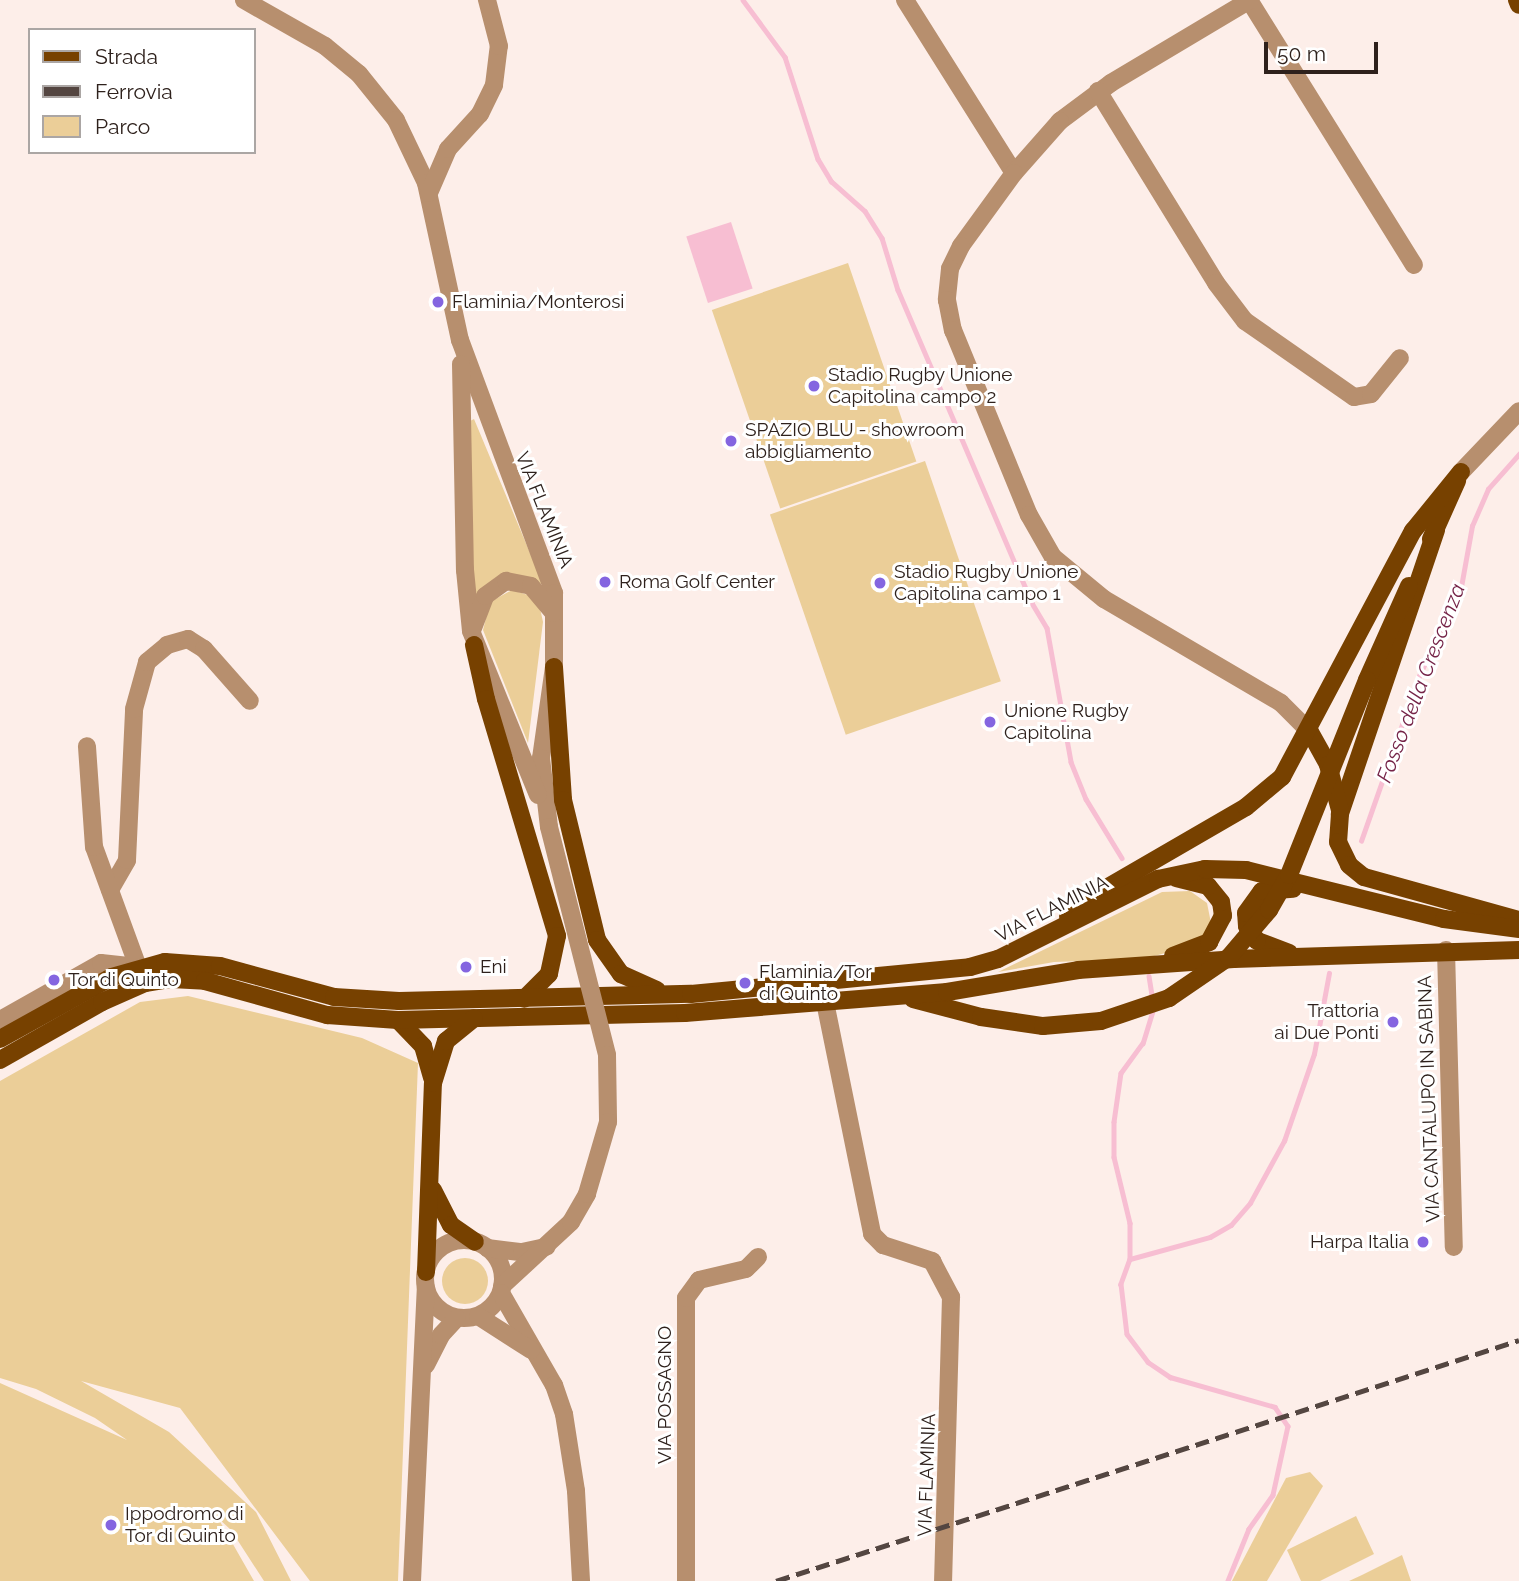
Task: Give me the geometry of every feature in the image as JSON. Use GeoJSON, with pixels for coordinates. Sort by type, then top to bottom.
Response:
{"type":"FeatureCollection","features":[{"type":"Feature","properties":{"kind":"main road"},"geometry":{"type":"LineString","coordinates":[[1517,0],[1519,5]]}},
{"type":"Feature","properties":{"kind":"main road"},"geometry":{"type":"LineString","coordinates":[[1059,928],[1091,897],[1268,791],[1291,767],[1413,531],[1461,472]]}},
{"type":"Feature","properties":{"kind":"main road"},"geometry":{"type":"LineString","coordinates":[[892,994],[981,1017],[1043,1026],[1101,1021],[1169,998],[1229,957],[1269,910],[1289,875],[1367,680],[1461,472]]}},
{"type":"Feature","properties":{"kind":"main road"},"geometry":{"type":"LineString","coordinates":[[1436,530],[1340,814],[1338,842],[1345,860],[1358,873],[1519,920]]}},
{"type":"Feature","properties":{"kind":"main road"},"geometry":{"type":"LineString","coordinates":[[473,638],[486,699],[557,936],[549,974],[524,999]]}},
{"type":"Feature","properties":{"kind":"main road"},"geometry":{"type":"LineString","coordinates":[[554,667],[563,800],[597,940],[621,974],[641,986],[678,995]]}},
{"type":"Feature","properties":{"kind":"main road"},"geometry":{"type":"LineString","coordinates":[[1310,732],[1328,765],[1340,814]]}},
{"type":"Feature","properties":{"kind":"main road","name":"VIA FLAMINIA"},"geometry":{"type":"LineString","coordinates":[[0,1040],[91,987],[138,967],[176,962],[208,964],[321,995],[359,1000],[678,995],[970,967],[998,959],[1158,879],[1197,870],[1235,869],[1455,921],[1519,929]]}},
{"type":"Feature","properties":{"kind":"main road"},"geometry":{"type":"LineString","coordinates":[[1151,965],[1205,945],[1220,929],[1223,916],[1217,895],[1202,882],[1158,879]]}},
{"type":"Feature","properties":{"kind":"main road"},"geometry":{"type":"LineString","coordinates":[[1300,957],[1257,941],[1247,926],[1248,905],[1269,889],[1321,889]]}},
{"type":"Feature","properties":{"kind":"main road"},"geometry":{"type":"LineString","coordinates":[[0,1060],[102,1002],[157,981],[205,981],[327,1014],[398,1020],[685,1013],[892,994],[947,992],[1053,972],[1446,950],[1519,950]]}},
{"type":"Feature","properties":{"kind":"main road"},"geometry":{"type":"LineString","coordinates":[[426,1279],[433,1083],[446,1041],[474,1018]]}},
{"type":"Feature","properties":{"kind":"main road"},"geometry":{"type":"LineString","coordinates":[[398,1020],[424,1046],[433,1083]]}},
{"type":"Feature","properties":{"kind":"main road"},"geometry":{"type":"LineString","coordinates":[[429,1177],[446,1218],[481,1245]]}},
{"type":"Feature","properties":{"kind":"street","name":"VIA FLAMINIA"},"geometry":{"type":"LineString","coordinates":[[244,0],[326,46],[359,74],[400,128],[429,193],[460,340],[492,435],[539,547],[554,593],[554,667],[542,746],[549,827]]}},
{"type":"Feature","properties":{"kind":"street"},"geometry":{"type":"LineString","coordinates":[[429,193],[445,154],[480,114],[494,85],[499,46],[487,0]]}},
{"type":"Feature","properties":{"kind":"street"},"geometry":{"type":"LineString","coordinates":[[905,0],[1014,173]]}},
{"type":"Feature","properties":{"kind":"street"},"geometry":{"type":"LineString","coordinates":[[1310,732],[1272,697],[1080,583],[1038,535],[956,336],[947,300],[947,278],[957,254],[1014,173],[1054,127],[1098,91],[1250,0],[1414,265]]}},
{"type":"Feature","properties":{"kind":"street"},"geometry":{"type":"LineString","coordinates":[[1098,91],[1216,283],[1245,321],[1358,398],[1371,394],[1400,358]]}},
{"type":"Feature","properties":{"kind":"street","name":"VIA FLAMINIA"},"geometry":{"type":"LineString","coordinates":[[460,340],[465,570],[473,638],[502,699],[549,827],[607,1055],[608,1122],[587,1194],[571,1222],[501,1289]]}},
{"type":"Feature","properties":{"kind":"street"},"geometry":{"type":"LineString","coordinates":[[1461,472],[1519,411]]}},
{"type":"Feature","properties":{"kind":"street"},"geometry":{"type":"LineString","coordinates":[[473,638],[485,596],[506,582],[536,589],[555,614]]}},
{"type":"Feature","properties":{"kind":"street"},"geometry":{"type":"LineString","coordinates":[[110,890],[127,860],[134,709],[148,663],[167,645],[188,639],[204,649],[250,701]]}},
{"type":"Feature","properties":{"kind":"street"},"geometry":{"type":"LineString","coordinates":[[0,1020],[101,963],[138,967],[94,847],[87,746]]}},
{"type":"Feature","properties":{"kind":"street","name":"VIA CANTALUPO IN SABINA"},"geometry":{"type":"LineString","coordinates":[[1446,950],[1454,1247]]}},
{"type":"Feature","properties":{"kind":"street","name":"VIA FLAMINIA"},"geometry":{"type":"LineString","coordinates":[[825,1002],[872,1234],[883,1245],[932,1261],[951,1297],[943,1581]]}},
{"type":"Feature","properties":{"kind":"street"},"geometry":{"type":"LineString","coordinates":[[412,1581],[418,1395],[426,1279],[433,1256],[447,1244],[481,1245],[522,1252],[546,1247]]}},
{"type":"Feature","properties":{"kind":"street"},"geometry":{"type":"LineString","coordinates":[[481,1245],[502,1269],[501,1289],[554,1385],[571,1444],[581,1581]]}},
{"type":"Feature","properties":{"kind":"street","name":"VIA POSSAGNO"},"geometry":{"type":"LineString","coordinates":[[686,1581],[686,1298],[699,1280],[746,1269],[758,1257]]}},
{"type":"Feature","properties":{"kind":"street"},"geometry":{"type":"LineString","coordinates":[[426,1279],[437,1307],[457,1318],[478,1316],[500,1326],[539,1357]]}},
{"type":"Feature","properties":{"kind":"street"},"geometry":{"type":"LineString","coordinates":[[478,1316],[501,1289]]}},
{"type":"Feature","properties":{"kind":"street"},"geometry":{"type":"LineString","coordinates":[[418,1395],[434,1346],[457,1318]]}},
{"type":"Feature","properties":{"kind":"green space","name":"Stadio Rugby Unione Capitolina campo 2"},"geometry":{"type":"Polygon","coordinates":[[[848,263],[916,462],[780,508],[712,310],[848,263]]]}},
{"type":"Feature","properties":{"kind":"green space"},"geometry":{"type":"Polygon","coordinates":[[[474,419],[543,584],[495,578],[472,603],[470,421],[474,419]]]}},
{"type":"Feature","properties":{"kind":"green space","name":"Stadio Rugby Unione Capitolina campo 1"},"geometry":{"type":"Polygon","coordinates":[[[925,461],[1001,681],[846,735],[770,514],[925,461]]]}},
{"type":"Feature","properties":{"kind":"green space"},"geometry":{"type":"Polygon","coordinates":[[[512,590],[528,595],[540,608],[543,622],[528,743],[483,630],[490,602],[512,590]]]}},
{"type":"Feature","properties":{"kind":"green space"},"geometry":{"type":"Polygon","coordinates":[[[1190,891],[1207,903],[1211,923],[1207,933],[1173,951],[1143,959],[1054,962],[998,972],[1162,892],[1190,891]]]}},
{"type":"Feature","properties":{"kind":"green space"},"geometry":{"type":"Polygon","coordinates":[[[188,996],[362,1038],[418,1063],[398,1581],[310,1581],[180,1408],[81,1381],[169,1432],[256,1512],[291,1581],[264,1581],[231,1530],[218,1518],[254,1581],[0,1581],[0,1383],[127,1440],[95,1418],[36,1389],[0,1378],[0,1081],[140,1002],[188,996]]]}},
{"type":"Feature","properties":{"kind":"green space"},"geometry":{"type":"Polygon","coordinates":[[[465,1258],[481,1265],[488,1281],[481,1297],[465,1304],[449,1297],[442,1281],[449,1265],[465,1258]]]}},
{"type":"Feature","properties":{"kind":"green space"},"geometry":{"type":"Polygon","coordinates":[[[1310,1472],[1323,1486],[1267,1581],[1232,1581],[1286,1478],[1310,1472]]]}},
{"type":"Feature","properties":{"kind":"green space"},"geometry":{"type":"Polygon","coordinates":[[[1356,1516],[1374,1554],[1320,1581],[1301,1581],[1287,1550],[1356,1516]]]}},
{"type":"Feature","properties":{"kind":"green space"},"geometry":{"type":"Polygon","coordinates":[[[1402,1555],[1411,1581],[1349,1581],[1362,1575],[1402,1555]]]}},
{"type":"Feature","properties":{"kind":"shaded area"},"geometry":{"type":"Polygon","coordinates":[[[731,222],[753,289],[708,303],[686,237],[731,222]]]}},
{"type":"Feature","properties":{"kind":"waterway"},"geometry":{"type":"LineString","coordinates":[[743,0],[785,57],[818,159],[831,181],[865,211],[882,238],[898,290],[1032,603],[1047,628],[1071,762],[1086,799],[1122,858]]}},
{"type":"Feature","properties":{"kind":"waterway","name":"Fosso della Crescenza"},"geometry":{"type":"LineString","coordinates":[[1361,841],[1419,676],[1461,587],[1472,526],[1488,489],[1519,454]]}},
{"type":"Feature","properties":{"kind":"waterway","name":"Fosso della Crescenza"},"geometry":{"type":"LineString","coordinates":[[1130,1259],[1210,1237],[1231,1225],[1250,1203],[1284,1141],[1314,1054],[1329,973]]}},
{"type":"Feature","properties":{"kind":"waterway"},"geometry":{"type":"LineString","coordinates":[[1149,976],[1153,1000]]}},
{"type":"Feature","properties":{"kind":"waterway"},"geometry":{"type":"LineString","coordinates":[[1154,1008],[1143,1043],[1121,1073],[1114,1122],[1114,1157],[1130,1223],[1130,1259],[1121,1284],[1127,1334],[1148,1362],[1170,1377],[1275,1407],[1288,1426],[1273,1495],[1249,1529],[1228,1581]]}},
{"type":"Feature","properties":{"kind":"railway"},"geometry":{"type":"LineString","coordinates":[[776,1581],[1519,1340]]}},
{"type":"Feature","properties":{"kind":"place","name":"Flaminia/Monterosi"},"geometry":{"type":"Point","coordinates":[438,302]}},
{"type":"Feature","properties":{"kind":"place","name":"Stadio Rugby Unione Capitolina campo 2"},"geometry":{"type":"Point","coordinates":[814,386]}},
{"type":"Feature","properties":{"kind":"place","name":"SPAZIO BLU - showroom abbigliamento"},"geometry":{"type":"Point","coordinates":[731,441]}},
{"type":"Feature","properties":{"kind":"place","name":"Roma Golf Center"},"geometry":{"type":"Point","coordinates":[605,582]}},
{"type":"Feature","properties":{"kind":"place","name":"Stadio Rugby Unione Capitolina campo 1"},"geometry":{"type":"Point","coordinates":[880,583]}},
{"type":"Feature","properties":{"kind":"place","name":"Unione Rugby Capitolina"},"geometry":{"type":"Point","coordinates":[990,722]}},
{"type":"Feature","properties":{"kind":"place","name":"Eni"},"geometry":{"type":"Point","coordinates":[466,967]}},
{"type":"Feature","properties":{"kind":"place","name":"Tor di Quinto"},"geometry":{"type":"Point","coordinates":[54,980]}},
{"type":"Feature","properties":{"kind":"place","name":"Flaminia/Tor di Quinto"},"geometry":{"type":"Point","coordinates":[745,983]}},
{"type":"Feature","properties":{"kind":"place","name":"Trattoria ai Due Ponti"},"geometry":{"type":"Point","coordinates":[1393,1022]}},
{"type":"Feature","properties":{"kind":"place","name":"Harpa Italia"},"geometry":{"type":"Point","coordinates":[1423,1242]}},
{"type":"Feature","properties":{"kind":"place","name":"Ippodromo di Tor di Quinto"},"geometry":{"type":"Point","coordinates":[111,1525]}}]}
